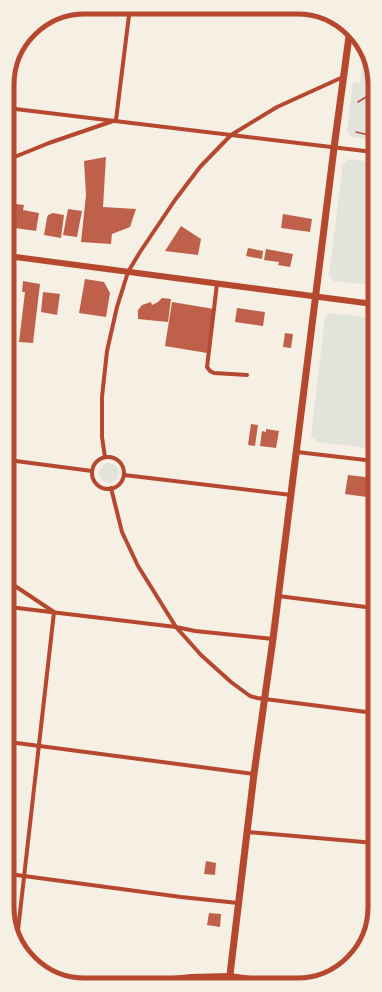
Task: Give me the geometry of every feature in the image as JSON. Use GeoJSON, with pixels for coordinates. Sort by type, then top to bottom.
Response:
{"type":"FeatureCollection","features":[{"type":"Feature","properties":{"kind":"main road"},"geometry":{"type":"LineString","coordinates":[[230,978],[254,774],[273,639],[349,37]]}},
{"type":"Feature","properties":{"kind":"street"},"geometry":{"type":"LineString","coordinates":[[116,120],[129,14]]}},
{"type":"Feature","properties":{"kind":"street"},"geometry":{"type":"LineString","coordinates":[[104,458],[102,437],[102,397],[108,351],[117,307],[128,272],[179,194],[200,167],[231,135],[277,107],[343,77]]}},
{"type":"Feature","properties":{"kind":"street"},"geometry":{"type":"LineString","coordinates":[[14,109],[368,151]]}},
{"type":"Feature","properties":{"kind":"street"},"geometry":{"type":"LineString","coordinates":[[14,157],[49,143],[116,120]]}},
{"type":"Feature","properties":{"kind":"street"},"geometry":{"type":"LineString","coordinates":[[14,257],[315,298],[368,303]]}},
{"type":"Feature","properties":{"kind":"street"},"geometry":{"type":"LineString","coordinates":[[217,284],[207,367],[214,373],[247,375]]}},
{"type":"Feature","properties":{"kind":"street"},"geometry":{"type":"LineString","coordinates":[[297,452],[368,460]]}},
{"type":"Feature","properties":{"kind":"street"},"geometry":{"type":"LineString","coordinates":[[109,457],[117,460],[122,466],[124,475],[120,484],[111,488],[104,488],[97,484],[93,478],[92,471],[98,461],[104,458],[109,457]]}},
{"type":"Feature","properties":{"kind":"street"},"geometry":{"type":"LineString","coordinates":[[14,461],[92,471]]}},
{"type":"Feature","properties":{"kind":"street"},"geometry":{"type":"LineString","coordinates":[[124,475],[291,496]]}},
{"type":"Feature","properties":{"kind":"street"},"geometry":{"type":"LineString","coordinates":[[111,488],[122,532],[138,566],[176,627],[201,655],[238,689],[250,696],[265,699],[368,713]]}},
{"type":"Feature","properties":{"kind":"street"},"geometry":{"type":"LineString","coordinates":[[14,585],[54,612]]}},
{"type":"Feature","properties":{"kind":"street"},"geometry":{"type":"LineString","coordinates":[[278,596],[368,607]]}},
{"type":"Feature","properties":{"kind":"street"},"geometry":{"type":"LineString","coordinates":[[14,608],[176,627],[196,631],[273,639]]}},
{"type":"Feature","properties":{"kind":"street"},"geometry":{"type":"LineString","coordinates":[[18,930],[54,612]]}},
{"type":"Feature","properties":{"kind":"street"},"geometry":{"type":"LineString","coordinates":[[14,743],[254,774]]}},
{"type":"Feature","properties":{"kind":"street"},"geometry":{"type":"LineString","coordinates":[[247,832],[368,842]]}},
{"type":"Feature","properties":{"kind":"street"},"geometry":{"type":"LineString","coordinates":[[14,874],[238,903]]}},
{"type":"Feature","properties":{"kind":"street"},"geometry":{"type":"LineString","coordinates":[[172,978],[191,976],[217,978]]}},
{"type":"Feature","properties":{"kind":"path"},"geometry":{"type":"LineString","coordinates":[[358,102],[368,98]]}},
{"type":"Feature","properties":{"kind":"path"},"geometry":{"type":"LineString","coordinates":[[356,132],[368,135]]}},
{"type":"Feature","properties":{"kind":"shaded area"},"geometry":{"type":"Polygon","coordinates":[[[362,64],[366,65],[368,85],[368,139],[351,137],[347,131],[353,82],[360,83],[362,64]]]}},
{"type":"Feature","properties":{"kind":"shaded area"},"geometry":{"type":"Polygon","coordinates":[[[349,159],[368,161],[368,284],[333,281],[329,275],[343,164],[349,159]]]}},
{"type":"Feature","properties":{"kind":"shaded area"},"geometry":{"type":"Polygon","coordinates":[[[330,313],[368,317],[368,448],[318,442],[311,436],[325,317],[330,313]]]}},
{"type":"Feature","properties":{"kind":"shaded area"},"geometry":{"type":"Polygon","coordinates":[[[109,463],[116,466],[119,473],[116,480],[109,483],[102,480],[99,473],[102,466],[109,463]]]}},
{"type":"Feature","properties":{"kind":"building"},"geometry":{"type":"Polygon","coordinates":[[[106,157],[103,207],[136,209],[130,227],[112,234],[111,244],[81,242],[86,195],[84,161],[106,157]]]}},
{"type":"Feature","properties":{"kind":"building"},"geometry":{"type":"Polygon","coordinates":[[[14,204],[24,205],[23,210],[39,213],[36,231],[14,228],[14,204]]]}},
{"type":"Feature","properties":{"kind":"building"},"geometry":{"type":"Polygon","coordinates":[[[68,209],[82,211],[77,237],[63,235],[68,209]]]}},
{"type":"Feature","properties":{"kind":"building"},"geometry":{"type":"Polygon","coordinates":[[[53,213],[64,215],[61,238],[44,235],[48,215],[53,213]]]}},
{"type":"Feature","properties":{"kind":"building"},"geometry":{"type":"Polygon","coordinates":[[[283,214],[312,219],[310,232],[281,228],[283,214]]]}},
{"type":"Feature","properties":{"kind":"building"},"geometry":{"type":"Polygon","coordinates":[[[181,226],[201,239],[198,255],[165,251],[181,226]]]}},
{"type":"Feature","properties":{"kind":"building"},"geometry":{"type":"Polygon","coordinates":[[[248,248],[263,251],[262,259],[246,256],[248,248]]]}},
{"type":"Feature","properties":{"kind":"building"},"geometry":{"type":"Polygon","coordinates":[[[266,249],[293,254],[290,267],[278,265],[279,262],[264,260],[266,249]]]}},
{"type":"Feature","properties":{"kind":"building"},"geometry":{"type":"Polygon","coordinates":[[[85,279],[104,282],[110,293],[106,317],[79,313],[85,279]]]}},
{"type":"Feature","properties":{"kind":"building"},"geometry":{"type":"Polygon","coordinates":[[[23,281],[40,284],[33,343],[19,342],[25,292],[22,292],[23,281]]]}},
{"type":"Feature","properties":{"kind":"building"},"geometry":{"type":"Polygon","coordinates":[[[43,292],[60,294],[57,315],[41,312],[43,292]]]}},
{"type":"Feature","properties":{"kind":"building"},"geometry":{"type":"Polygon","coordinates":[[[162,298],[171,299],[168,322],[138,319],[138,310],[142,305],[151,302],[152,305],[162,298]]]}},
{"type":"Feature","properties":{"kind":"building"},"geometry":{"type":"Polygon","coordinates":[[[172,302],[214,309],[207,353],[165,346],[172,302]]]}},
{"type":"Feature","properties":{"kind":"building"},"geometry":{"type":"Polygon","coordinates":[[[237,308],[265,312],[263,326],[235,322],[237,308]]]}},
{"type":"Feature","properties":{"kind":"building"},"geometry":{"type":"Polygon","coordinates":[[[285,333],[293,334],[291,348],[283,347],[285,333]]]}},
{"type":"Feature","properties":{"kind":"building"},"geometry":{"type":"Polygon","coordinates":[[[251,424],[258,425],[255,446],[248,445],[251,424]]]}},
{"type":"Feature","properties":{"kind":"building"},"geometry":{"type":"Polygon","coordinates":[[[266,429],[279,431],[276,448],[260,446],[262,431],[266,432],[266,429]]]}},
{"type":"Feature","properties":{"kind":"building"},"geometry":{"type":"Polygon","coordinates":[[[348,475],[368,477],[368,497],[345,494],[348,475]]]}},
{"type":"Feature","properties":{"kind":"building"},"geometry":{"type":"Polygon","coordinates":[[[206,861],[216,863],[215,875],[204,874],[206,861]]]}},
{"type":"Feature","properties":{"kind":"building"},"geometry":{"type":"Polygon","coordinates":[[[209,913],[221,914],[220,927],[207,925],[209,913]]]}}]}
